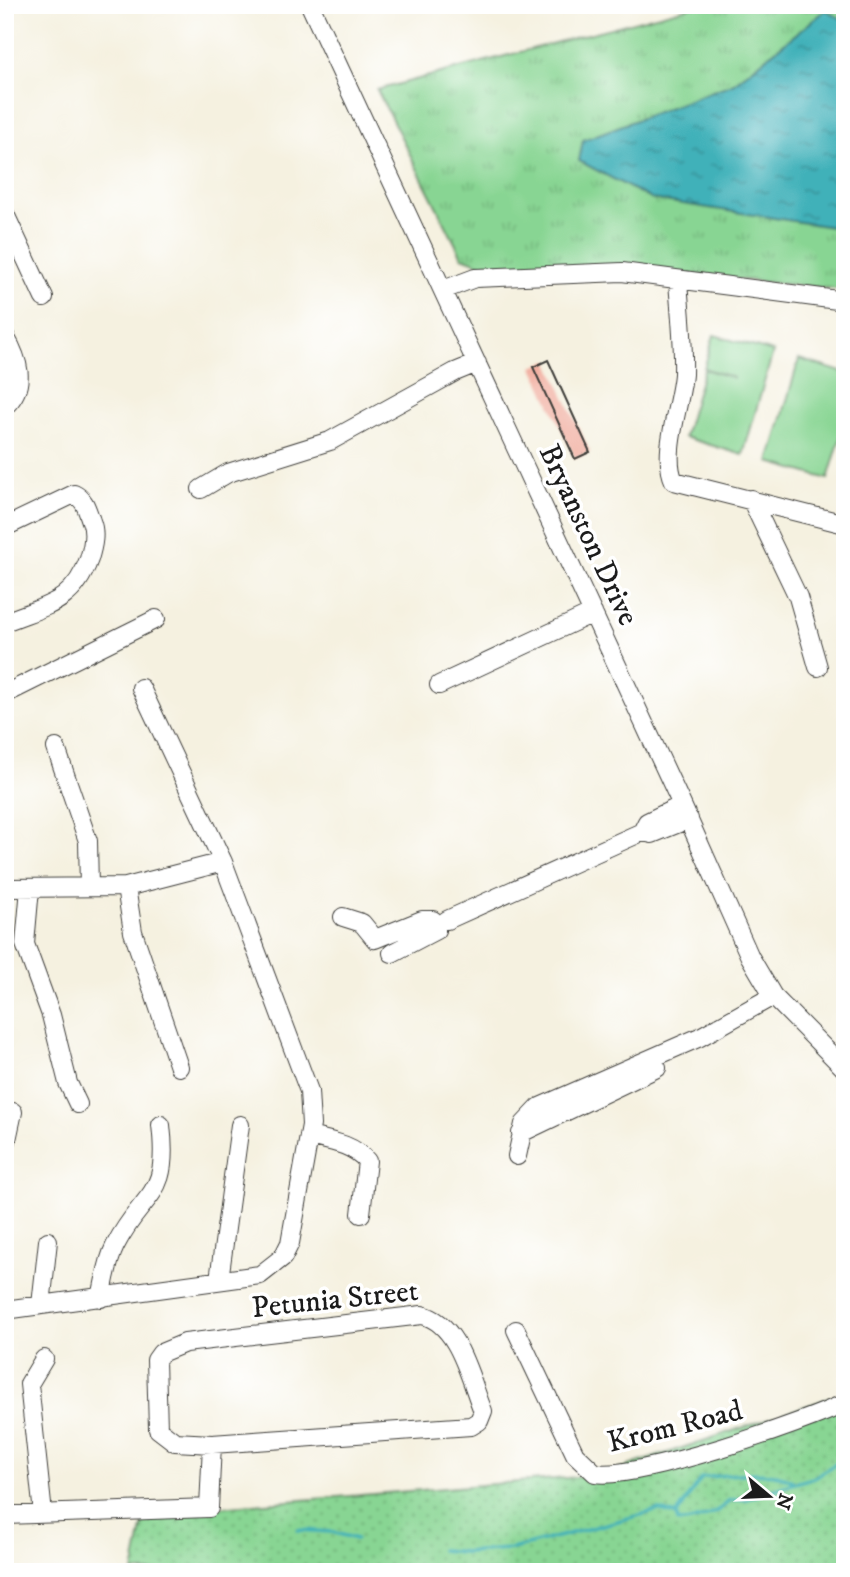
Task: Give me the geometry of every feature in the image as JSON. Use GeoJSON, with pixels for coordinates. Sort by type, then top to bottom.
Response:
{"type":"FeatureCollection","features":[{"type":"Feature","properties":{"kind":"street","name":"Bryanston Drive"},"geometry":{"type":"LineString","coordinates":[[310,5],[593,612],[746,948],[778,1001],[836,1056],[845,1069]]}},
{"type":"Feature","properties":{"kind":"street"},"geometry":{"type":"LineString","coordinates":[[5,214],[44,298]]}},
{"type":"Feature","properties":{"kind":"street"},"geometry":{"type":"LineString","coordinates":[[443,290],[475,278],[622,272],[678,281],[708,281],[845,301]]}},
{"type":"Feature","properties":{"kind":"street"},"geometry":{"type":"LineString","coordinates":[[678,281],[682,373],[675,411],[672,478],[679,485],[751,499],[845,524]]}},
{"type":"Feature","properties":{"kind":"street"},"geometry":{"type":"LineString","coordinates":[[5,336],[20,368],[14,396],[5,406]]}},
{"type":"Feature","properties":{"kind":"street"},"geometry":{"type":"LineString","coordinates":[[201,489],[228,472],[330,441],[455,372],[477,363]]}},
{"type":"Feature","properties":{"kind":"street"},"geometry":{"type":"LineString","coordinates":[[5,527],[74,494],[83,500],[94,528],[90,555],[77,586],[64,598],[5,622]]}},
{"type":"Feature","properties":{"kind":"street"},"geometry":{"type":"LineString","coordinates":[[751,499],[798,597],[818,667]]}},
{"type":"Feature","properties":{"kind":"street"},"geometry":{"type":"LineString","coordinates":[[439,685],[593,612]]}},
{"type":"Feature","properties":{"kind":"street"},"geometry":{"type":"LineString","coordinates":[[5,694],[156,619]]}},
{"type":"Feature","properties":{"kind":"street"},"geometry":{"type":"LineString","coordinates":[[5,1310],[260,1275],[283,1257],[290,1242],[309,1136],[309,1091],[223,862],[141,688]]}},
{"type":"Feature","properties":{"kind":"street"},"geometry":{"type":"LineString","coordinates":[[56,748],[88,841],[89,887]]}},
{"type":"Feature","properties":{"kind":"street"},"geometry":{"type":"LineString","coordinates":[[392,953],[439,923],[642,832],[647,822],[685,812]]}},
{"type":"Feature","properties":{"kind":"street"},"geometry":{"type":"LineString","coordinates":[[5,888],[126,887],[223,862]]}},
{"type":"Feature","properties":{"kind":"street"},"geometry":{"type":"LineString","coordinates":[[126,887],[133,932],[178,1067]]}},
{"type":"Feature","properties":{"kind":"street"},"geometry":{"type":"LineString","coordinates":[[30,888],[25,944],[51,1015],[68,1083],[78,1104]]}},
{"type":"Feature","properties":{"kind":"street"},"geometry":{"type":"LineString","coordinates":[[343,917],[362,923],[375,939],[422,920],[439,923]]}},
{"type":"Feature","properties":{"kind":"street"},"geometry":{"type":"LineString","coordinates":[[517,1156],[521,1133],[529,1117],[540,1107],[778,1001]]}},
{"type":"Feature","properties":{"kind":"street"},"geometry":{"type":"LineString","coordinates":[[5,1149],[13,1112]]}},
{"type":"Feature","properties":{"kind":"street"},"geometry":{"type":"LineString","coordinates":[[101,1298],[116,1244],[162,1176],[165,1157],[161,1125]]}},
{"type":"Feature","properties":{"kind":"street"},"geometry":{"type":"LineString","coordinates":[[219,1280],[240,1125]]}},
{"type":"Feature","properties":{"kind":"street"},"geometry":{"type":"LineString","coordinates":[[309,1136],[340,1143],[361,1154],[367,1161],[361,1214]]}},
{"type":"Feature","properties":{"kind":"street"},"geometry":{"type":"LineString","coordinates":[[41,1305],[48,1241]]}},
{"type":"Feature","properties":{"kind":"street","name":"Petunia Street"},"geometry":{"type":"LineString","coordinates":[[422,1315],[438,1320],[449,1332],[483,1411],[479,1422],[471,1426],[212,1444],[174,1442],[158,1429],[156,1360],[171,1348],[185,1343],[422,1315]]}},
{"type":"Feature","properties":{"kind":"street","name":"Krom Road"},"geometry":{"type":"LineString","coordinates":[[516,1330],[575,1454],[595,1473],[629,1473],[809,1419],[845,1403]]}},
{"type":"Feature","properties":{"kind":"street"},"geometry":{"type":"LineString","coordinates":[[43,1514],[29,1384],[44,1359]]}},
{"type":"Feature","properties":{"kind":"street"},"geometry":{"type":"LineString","coordinates":[[5,1515],[209,1508],[212,1444]]}},
{"type":"Feature","properties":{"kind":"green space"},"geometry":{"type":"Polygon","coordinates":[[[697,5],[845,5],[845,290],[618,267],[491,268],[462,257],[377,90],[697,5]]]}},
{"type":"Feature","properties":{"kind":"green space"},"geometry":{"type":"Polygon","coordinates":[[[714,335],[773,352],[743,455],[684,437],[704,369],[734,378],[704,368],[714,335]]]}},
{"type":"Feature","properties":{"kind":"green space"},"geometry":{"type":"Polygon","coordinates":[[[799,359],[845,373],[845,423],[828,479],[769,462],[799,359]]]}},
{"type":"Feature","properties":{"kind":"green space"},"geometry":{"type":"Polygon","coordinates":[[[845,1393],[845,1572],[608,1569],[603,1572],[133,1572],[145,1513],[602,1475],[845,1393]]]}},
{"type":"Feature","properties":{"kind":"water"},"geometry":{"type":"Polygon","coordinates":[[[826,10],[845,21],[845,229],[651,199],[579,161],[583,140],[734,83],[826,10]]]}},
{"type":"Feature","properties":{"kind":"building"},"geometry":{"type":"Polygon","coordinates":[[[548,360],[590,452],[575,459],[533,367],[548,360]]]}},
{"type":"Feature","properties":{"kind":"waterway"},"geometry":{"type":"LineString","coordinates":[[441,1550],[464,1552],[512,1549],[659,1510],[676,1515],[702,1478],[763,1474],[786,1478],[795,1483],[813,1478],[845,1458]]}},
{"type":"Feature","properties":{"kind":"waterway"},"geometry":{"type":"LineString","coordinates":[[676,1515],[678,1522],[699,1519],[720,1509],[729,1500],[746,1499],[794,1483]]}},
{"type":"Feature","properties":{"kind":"waterway"},"geometry":{"type":"LineString","coordinates":[[298,1530],[332,1532],[356,1539]]}}]}
